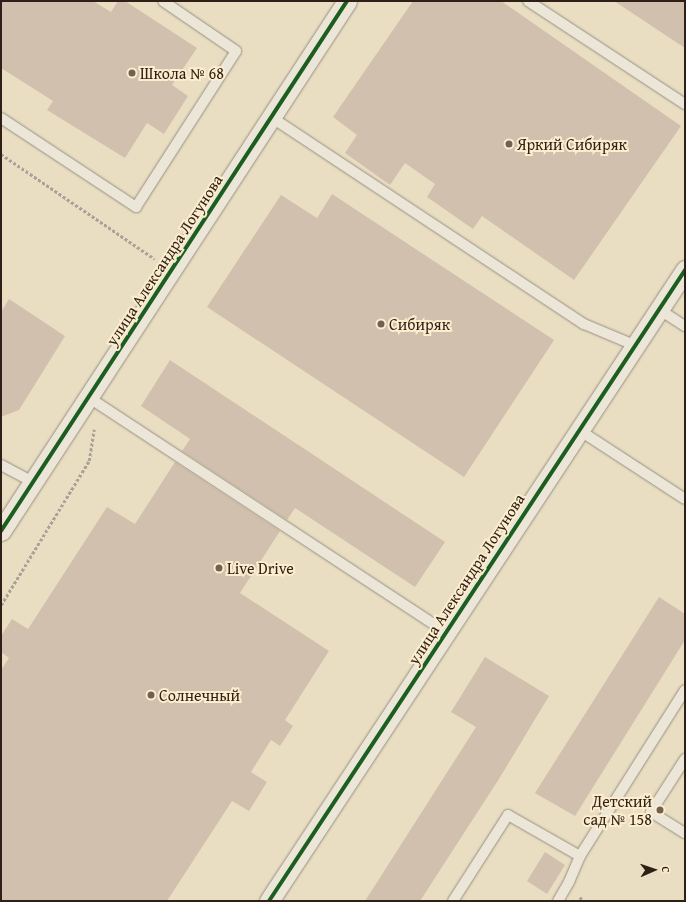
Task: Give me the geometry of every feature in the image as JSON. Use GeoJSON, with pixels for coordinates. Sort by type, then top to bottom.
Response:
{"type":"FeatureCollection","features":[{"type":"Feature","properties":{"kind":"street","name":"улица Александра Логунова"},"geometry":{"type":"LineString","coordinates":[[1,531],[347,1]]}},
{"type":"Feature","properties":{"kind":"street","name":"улица Александра Логунова"},"geometry":{"type":"LineString","coordinates":[[269,901],[634,345],[660,310],[685,270]]}},
{"type":"Feature","properties":{"kind":"lane"},"geometry":{"type":"LineString","coordinates":[[1,118],[136,207],[236,51],[163,1]]}},
{"type":"Feature","properties":{"kind":"lane"},"geometry":{"type":"LineString","coordinates":[[528,1],[685,104]]}},
{"type":"Feature","properties":{"kind":"lane"},"geometry":{"type":"LineString","coordinates":[[271,117],[584,324],[634,345]]}},
{"type":"Feature","properties":{"kind":"lane"},"geometry":{"type":"LineString","coordinates":[[660,310],[685,326]]}},
{"type":"Feature","properties":{"kind":"lane"},"geometry":{"type":"LineString","coordinates":[[88,397],[446,632]]}},
{"type":"Feature","properties":{"kind":"lane"},"geometry":{"type":"LineString","coordinates":[[579,430],[685,499]]}},
{"type":"Feature","properties":{"kind":"lane"},"geometry":{"type":"LineString","coordinates":[[1,465],[33,482]]}},
{"type":"Feature","properties":{"kind":"lane"},"geometry":{"type":"LineString","coordinates":[[558,901],[569,882],[580,856],[685,690]]}},
{"type":"Feature","properties":{"kind":"lane"},"geometry":{"type":"LineString","coordinates":[[685,759],[651,812],[685,833]]}},
{"type":"Feature","properties":{"kind":"lane"},"geometry":{"type":"LineString","coordinates":[[453,901],[508,814],[580,856]]}},
{"type":"Feature","properties":{"kind":"building"},"geometry":{"type":"Polygon","coordinates":[[[1,1],[93,1],[111,12],[118,1],[125,1],[197,48],[172,85],[188,96],[164,134],[147,123],[125,158],[47,110],[53,101],[1,68],[1,1]]]}},
{"type":"Feature","properties":{"kind":"building","name":"Яркий Сибиряк"},"geometry":{"type":"Polygon","coordinates":[[[413,1],[501,1],[681,126],[574,280],[482,216],[473,229],[427,197],[435,184],[405,163],[390,185],[345,153],[357,135],[333,117],[413,1]]]}},
{"type":"Feature","properties":{"kind":"building"},"geometry":{"type":"Polygon","coordinates":[[[614,1],[685,1],[685,48],[614,1]]]}},
{"type":"Feature","properties":{"kind":"building","name":"Сибиряк"},"geometry":{"type":"Polygon","coordinates":[[[332,194],[554,340],[464,477],[207,307],[281,195],[317,218],[332,194]]]}},
{"type":"Feature","properties":{"kind":"building"},"geometry":{"type":"Polygon","coordinates":[[[9,299],[65,336],[19,410],[1,417],[1,312],[9,299]]]}},
{"type":"Feature","properties":{"kind":"building"},"geometry":{"type":"Polygon","coordinates":[[[170,360],[445,542],[415,587],[295,508],[287,520],[182,451],[190,439],[141,406],[170,360]]]}},
{"type":"Feature","properties":{"kind":"building","name":"Солнечный"},"geometry":{"type":"Polygon","coordinates":[[[175,462],[280,531],[240,593],[329,651],[285,720],[293,726],[280,746],[271,740],[251,772],[267,782],[249,811],[232,801],[167,901],[1,901],[1,670],[9,658],[1,652],[1,636],[12,619],[28,629],[107,507],[135,524],[175,462]]]}},
{"type":"Feature","properties":{"kind":"building"},"geometry":{"type":"Polygon","coordinates":[[[659,597],[685,614],[685,640],[575,816],[535,793],[659,597]]]}},
{"type":"Feature","properties":{"kind":"building"},"geometry":{"type":"Polygon","coordinates":[[[485,657],[549,696],[499,779],[420,901],[365,901],[476,727],[451,712],[485,657]]]}},
{"type":"Feature","properties":{"kind":"building"},"geometry":{"type":"Polygon","coordinates":[[[545,852],[565,865],[547,894],[527,881],[545,852]]]}},
{"type":"Feature","properties":{"kind":"cycle path"},"geometry":{"type":"LineString","coordinates":[[1,531],[347,1]]}},
{"type":"Feature","properties":{"kind":"cycle path"},"geometry":{"type":"LineString","coordinates":[[269,901],[685,270]]}},
{"type":"Feature","properties":{"kind":"place","name":"Школа № 68"},"geometry":{"type":"Point","coordinates":[132,73]}},
{"type":"Feature","properties":{"kind":"place","name":"Яркий Сибиряк"},"geometry":{"type":"Point","coordinates":[509,144]}},
{"type":"Feature","properties":{"kind":"place","name":"Сибиряк"},"geometry":{"type":"Point","coordinates":[381,324]}},
{"type":"Feature","properties":{"kind":"place","name":"Live Drive"},"geometry":{"type":"Point","coordinates":[219,568]}},
{"type":"Feature","properties":{"kind":"place","name":"Солнечный"},"geometry":{"type":"Point","coordinates":[151,695]}},
{"type":"Feature","properties":{"kind":"place","name":"Детский сад № 158"},"geometry":{"type":"Point","coordinates":[660,810]}}]}
